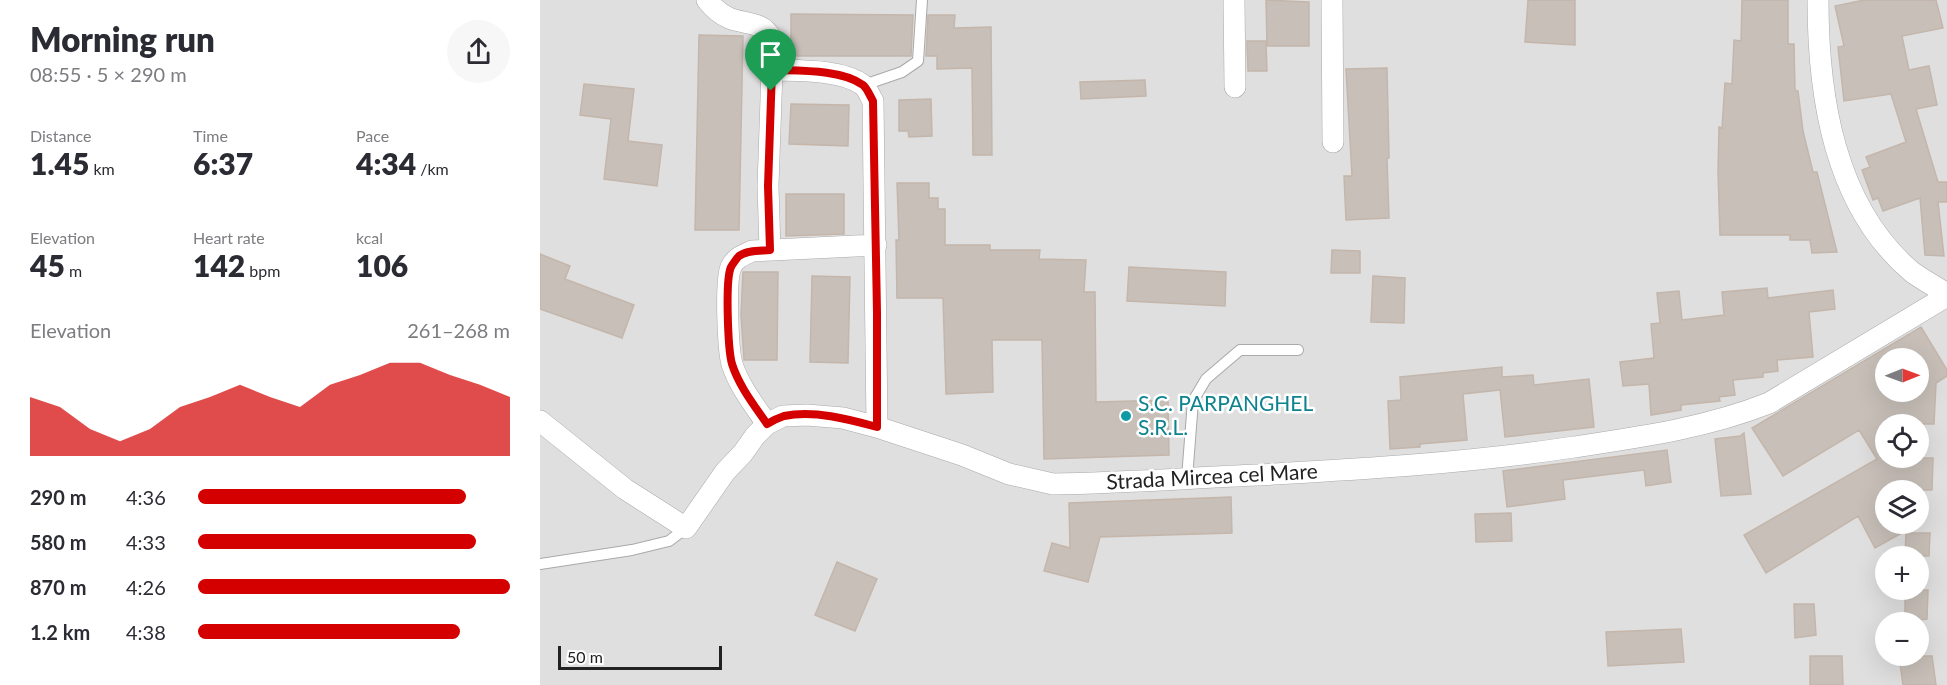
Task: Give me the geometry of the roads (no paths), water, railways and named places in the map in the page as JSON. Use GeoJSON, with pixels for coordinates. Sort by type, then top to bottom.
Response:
{"type":"FeatureCollection","features":[{"type":"Feature","properties":{"kind":"street"},"geometry":{"type":"LineString","coordinates":[[707,0],[718,12],[731,19],[757,25],[770,35],[773,48],[768,186],[770,250]]}},
{"type":"Feature","properties":{"kind":"street"},"geometry":{"type":"LineString","coordinates":[[1234,0],[1235,87]]}},
{"type":"Feature","properties":{"kind":"street"},"geometry":{"type":"LineString","coordinates":[[1332,0],[1334,142]]}},
{"type":"Feature","properties":{"kind":"street"},"geometry":{"type":"LineString","coordinates":[[1818,0],[1818,42],[1826,105],[1847,179],[1868,221],[1895,254],[1913,273],[1947,295]]}},
{"type":"Feature","properties":{"kind":"street"},"geometry":{"type":"LineString","coordinates":[[772,70],[817,72],[848,78],[864,85],[873,101],[877,427]]}},
{"type":"Feature","properties":{"kind":"street"},"geometry":{"type":"LineString","coordinates":[[540,421],[626,489],[686,528],[725,472],[767,424],[742,386],[732,363],[729,342],[728,281],[731,267],[740,256],[752,251],[876,245]]}},
{"type":"Feature","properties":{"kind":"street","name":"Strada Mircea cel Mare"},"geometry":{"type":"LineString","coordinates":[[767,424],[783,416],[843,418],[962,454],[1009,474],[1053,484],[1441,464],[1524,454],[1697,427],[1741,414],[1768,403],[1947,295]]}},
{"type":"Feature","properties":{"kind":"lane"},"geometry":{"type":"LineString","coordinates":[[864,85],[902,72],[918,61],[922,0]]}},
{"type":"Feature","properties":{"kind":"lane"},"geometry":{"type":"LineString","coordinates":[[1187,478],[1193,401],[1206,379],[1240,350],[1298,350]]}},
{"type":"Feature","properties":{"kind":"lane"},"geometry":{"type":"LineString","coordinates":[[540,564],[632,550],[669,541],[686,528]]}},
{"type":"Feature","properties":{"kind":"place","name":"S.C. PARPANGHEL S.R.L."},"geometry":{"type":"Point","coordinates":[1126,416]}}]}
